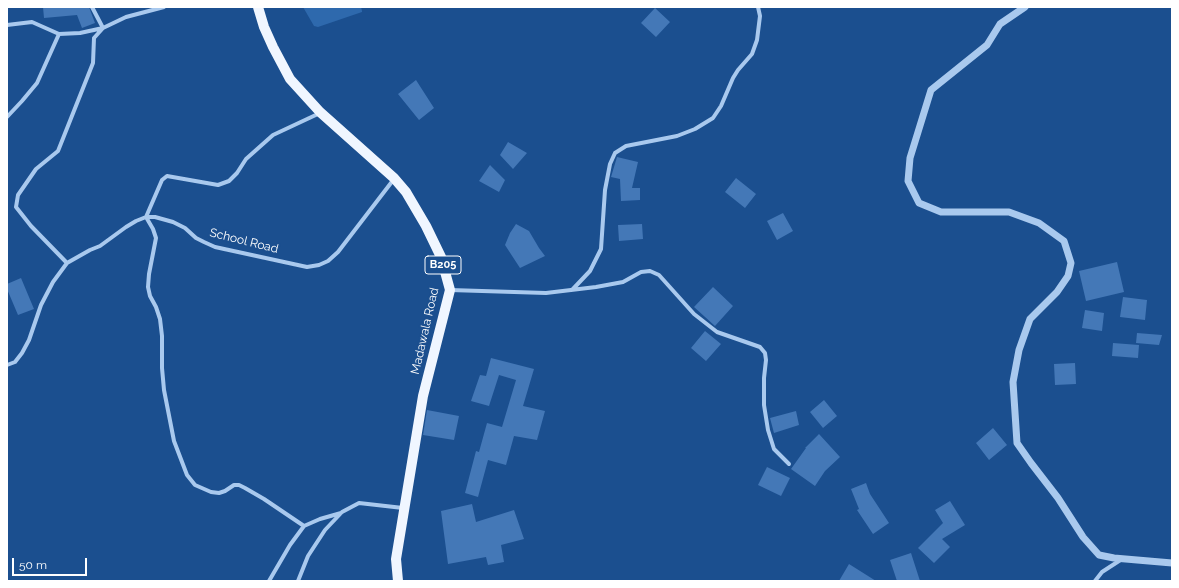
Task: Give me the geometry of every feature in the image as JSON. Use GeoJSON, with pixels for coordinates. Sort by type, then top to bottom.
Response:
{"type":"FeatureCollection","features":[{"type":"Feature","properties":{"kind":"main road","name":"Madawala Road"},"geometry":{"type":"LineString","coordinates":[[258,7],[264,27],[290,79],[320,112],[394,178],[406,192],[426,226],[441,257],[450,290],[423,396],[396,559],[398,581]]}},
{"type":"Feature","properties":{"kind":"street"},"geometry":{"type":"LineString","coordinates":[[92,7],[103,28]]}},
{"type":"Feature","properties":{"kind":"street"},"geometry":{"type":"LineString","coordinates":[[7,25],[32,22],[59,34],[80,33],[103,28],[126,17],[164,7]]}},
{"type":"Feature","properties":{"kind":"street"},"geometry":{"type":"LineString","coordinates":[[572,290],[590,271],[601,249],[605,190],[610,164],[615,153],[626,146],[677,136],[694,129],[713,118],[721,106],[733,78],[752,54],[758,40],[760,16],[758,7]]}},
{"type":"Feature","properties":{"kind":"street"},"geometry":{"type":"LineString","coordinates":[[1026,7],[1000,24],[987,45],[931,90],[910,158],[908,181],[919,203],[941,212],[1008,212],[1039,222],[1064,241],[1071,263],[1068,276],[1058,292],[1030,319],[1018,350],[1013,382],[1017,443],[1058,498],[1082,537],[1099,555],[1122,559],[1172,563]]}},
{"type":"Feature","properties":{"kind":"street"},"geometry":{"type":"LineString","coordinates":[[67,263],[31,226],[16,207],[18,195],[36,169],[58,151],[93,63],[94,38],[103,28]]}},
{"type":"Feature","properties":{"kind":"street"},"geometry":{"type":"LineString","coordinates":[[7,117],[37,83],[59,34]]}},
{"type":"Feature","properties":{"kind":"street"},"geometry":{"type":"LineString","coordinates":[[7,365],[14,362],[22,353],[29,340],[41,305],[53,282],[67,263],[100,246],[126,227],[146,217],[162,180],[167,176],[218,185],[229,181],[237,173],[246,159],[273,135],[320,112]]}},
{"type":"Feature","properties":{"kind":"street","name":"School Road"},"geometry":{"type":"LineString","coordinates":[[146,217],[155,217],[173,222],[185,228],[196,238],[215,247],[307,267],[319,265],[328,261],[338,252],[394,178]]}},
{"type":"Feature","properties":{"kind":"street"},"geometry":{"type":"LineString","coordinates":[[146,217],[156,238],[148,287],[150,296],[160,319],[162,336],[163,383],[174,441],[187,475],[195,485],[211,492],[219,493],[234,485],[239,485],[264,499],[304,526]]}},
{"type":"Feature","properties":{"kind":"street"},"geometry":{"type":"LineString","coordinates":[[450,290],[546,293],[623,282],[641,272],[650,272],[659,275],[694,314],[717,332],[760,347],[765,353],[764,405],[768,430],[774,448],[789,464]]}},
{"type":"Feature","properties":{"kind":"street"},"geometry":{"type":"LineString","coordinates":[[269,581],[304,526],[342,512],[359,503],[404,508]]}},
{"type":"Feature","properties":{"kind":"street"},"geometry":{"type":"LineString","coordinates":[[298,581],[308,556],[325,530],[342,512]]}},
{"type":"Feature","properties":{"kind":"street"},"geometry":{"type":"LineString","coordinates":[[1095,581],[1102,572],[1122,559]]}},
{"type":"Feature","properties":{"kind":"shaded area"},"geometry":{"type":"Polygon","coordinates":[[[303,7],[361,7],[362,12],[318,27],[314,26],[303,7]]]}},
{"type":"Feature","properties":{"kind":"building"},"geometry":{"type":"Polygon","coordinates":[[[43,7],[89,7],[95,23],[82,28],[77,15],[44,18],[43,7]]]}},
{"type":"Feature","properties":{"kind":"building"},"geometry":{"type":"Polygon","coordinates":[[[655,8],[670,22],[656,37],[641,23],[655,8]]]}},
{"type":"Feature","properties":{"kind":"building"},"geometry":{"type":"Polygon","coordinates":[[[416,80],[434,108],[419,120],[398,94],[416,80]]]}},
{"type":"Feature","properties":{"kind":"building"},"geometry":{"type":"Polygon","coordinates":[[[508,142],[527,153],[513,169],[500,155],[508,142]]]}},
{"type":"Feature","properties":{"kind":"building"},"geometry":{"type":"Polygon","coordinates":[[[617,157],[638,162],[632,188],[640,188],[640,200],[621,201],[620,179],[611,177],[617,157]]]}},
{"type":"Feature","properties":{"kind":"building"},"geometry":{"type":"Polygon","coordinates":[[[490,165],[505,180],[499,192],[479,181],[490,165]]]}},
{"type":"Feature","properties":{"kind":"building"},"geometry":{"type":"Polygon","coordinates":[[[736,178],[756,194],[745,208],[725,192],[736,178]]]}},
{"type":"Feature","properties":{"kind":"building"},"geometry":{"type":"Polygon","coordinates":[[[783,213],[793,231],[777,240],[767,221],[783,213]]]}},
{"type":"Feature","properties":{"kind":"building"},"geometry":{"type":"Polygon","coordinates":[[[516,224],[529,231],[545,256],[520,268],[505,245],[516,224]]]}},
{"type":"Feature","properties":{"kind":"building"},"geometry":{"type":"Polygon","coordinates":[[[642,224],[643,239],[619,241],[618,225],[642,224]]]}},
{"type":"Feature","properties":{"kind":"building"},"geometry":{"type":"Polygon","coordinates":[[[1117,262],[1124,292],[1086,301],[1079,271],[1117,262]]]}},
{"type":"Feature","properties":{"kind":"building"},"geometry":{"type":"Polygon","coordinates":[[[21,278],[34,309],[18,315],[7,289],[7,284],[21,278]]]}},
{"type":"Feature","properties":{"kind":"building"},"geometry":{"type":"Polygon","coordinates":[[[713,287],[733,306],[715,326],[694,307],[713,287]]]}},
{"type":"Feature","properties":{"kind":"building"},"geometry":{"type":"Polygon","coordinates":[[[1123,297],[1147,300],[1145,320],[1120,317],[1123,297]]]}},
{"type":"Feature","properties":{"kind":"building"},"geometry":{"type":"Polygon","coordinates":[[[1085,310],[1104,313],[1102,331],[1082,328],[1085,310]]]}},
{"type":"Feature","properties":{"kind":"building"},"geometry":{"type":"Polygon","coordinates":[[[705,331],[721,344],[706,361],[691,348],[705,331]]]}},
{"type":"Feature","properties":{"kind":"building"},"geometry":{"type":"Polygon","coordinates":[[[1137,333],[1162,335],[1159,345],[1136,343],[1137,333]]]}},
{"type":"Feature","properties":{"kind":"building"},"geometry":{"type":"Polygon","coordinates":[[[1113,343],[1139,345],[1138,358],[1112,356],[1113,343]]]}},
{"type":"Feature","properties":{"kind":"building"},"geometry":{"type":"Polygon","coordinates":[[[491,358],[534,369],[523,406],[545,411],[537,440],[514,436],[506,465],[488,460],[478,497],[465,493],[476,451],[479,452],[487,423],[502,427],[516,380],[499,375],[489,406],[471,401],[480,375],[486,376],[491,358]]]}},
{"type":"Feature","properties":{"kind":"building"},"geometry":{"type":"Polygon","coordinates":[[[1075,363],[1076,384],[1055,385],[1054,364],[1075,363]]]}},
{"type":"Feature","properties":{"kind":"building"},"geometry":{"type":"Polygon","coordinates":[[[824,400],[837,416],[823,428],[810,412],[824,400]]]}},
{"type":"Feature","properties":{"kind":"building"},"geometry":{"type":"Polygon","coordinates":[[[427,410],[459,416],[454,440],[423,435],[427,410]]]}},
{"type":"Feature","properties":{"kind":"building"},"geometry":{"type":"Polygon","coordinates":[[[796,411],[799,425],[774,433],[770,418],[796,411]]]}},
{"type":"Feature","properties":{"kind":"building"},"geometry":{"type":"Polygon","coordinates":[[[993,428],[1007,445],[989,460],[976,443],[993,428]]]}},
{"type":"Feature","properties":{"kind":"building"},"geometry":{"type":"Polygon","coordinates":[[[819,434],[840,457],[825,471],[815,486],[791,469],[805,448],[819,434]]]}},
{"type":"Feature","properties":{"kind":"building"},"geometry":{"type":"Polygon","coordinates":[[[767,467],[790,478],[781,496],[758,485],[767,467]]]}},
{"type":"Feature","properties":{"kind":"building"},"geometry":{"type":"Polygon","coordinates":[[[866,483],[870,494],[889,523],[873,534],[857,510],[859,509],[851,489],[866,483]]]}},
{"type":"Feature","properties":{"kind":"building"},"geometry":{"type":"Polygon","coordinates":[[[950,501],[965,525],[942,539],[950,547],[934,563],[918,548],[943,523],[935,510],[950,501]]]}},
{"type":"Feature","properties":{"kind":"building"},"geometry":{"type":"Polygon","coordinates":[[[472,504],[476,522],[514,510],[524,539],[501,545],[504,562],[488,565],[486,557],[448,564],[441,511],[472,504]]]}},
{"type":"Feature","properties":{"kind":"building"},"geometry":{"type":"Polygon","coordinates":[[[911,553],[920,581],[897,581],[890,560],[911,553]]]}},
{"type":"Feature","properties":{"kind":"building"},"geometry":{"type":"Polygon","coordinates":[[[849,564],[876,581],[839,581],[849,564]]]}}]}
